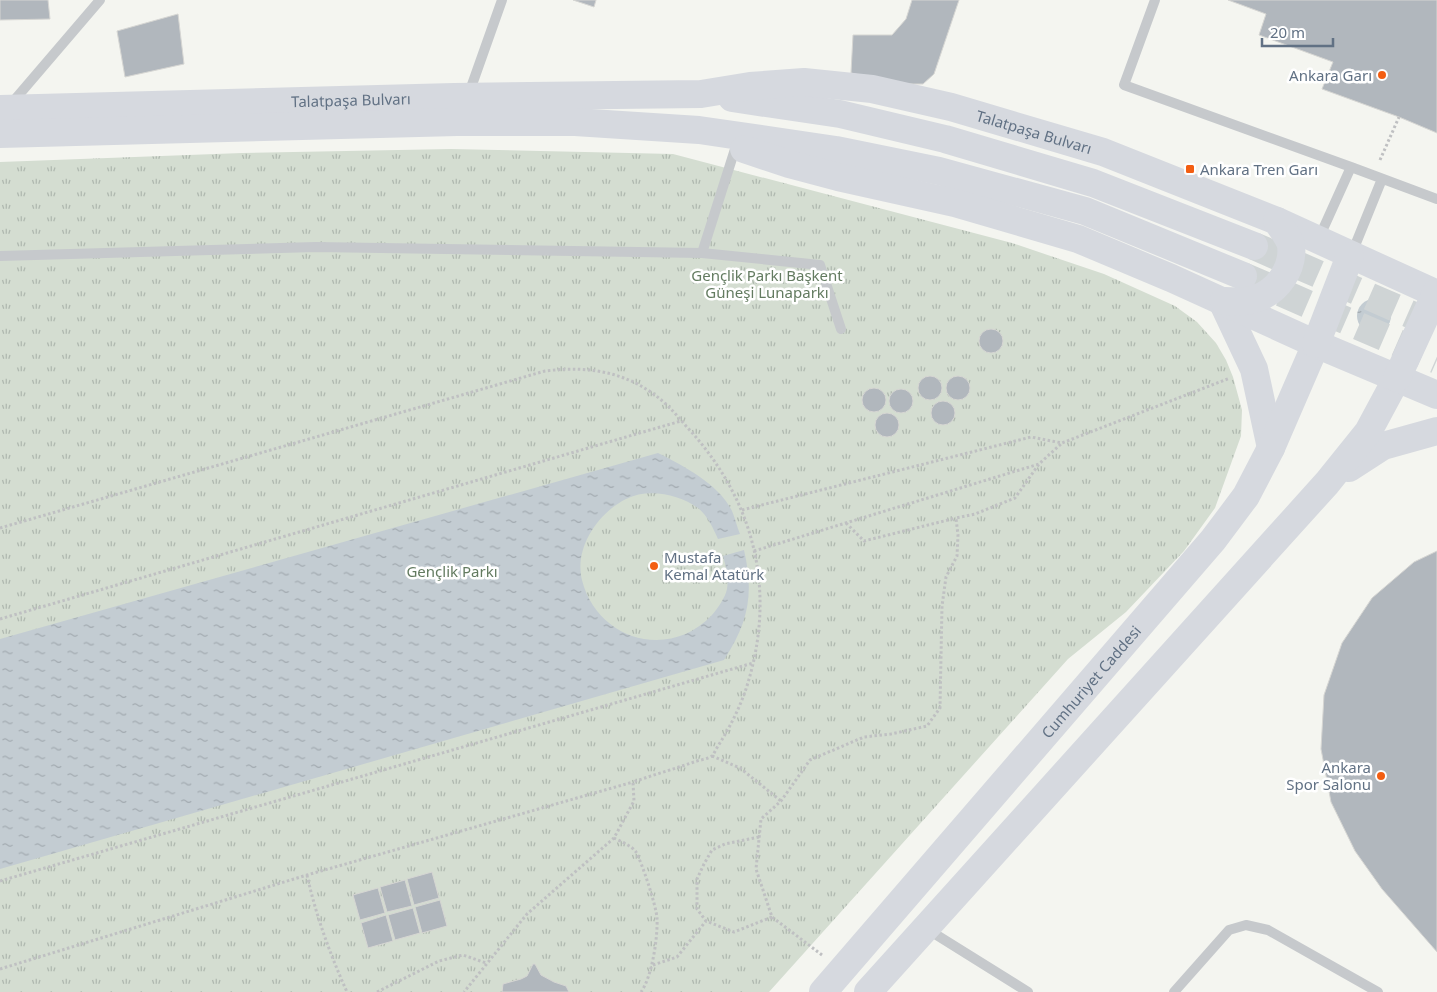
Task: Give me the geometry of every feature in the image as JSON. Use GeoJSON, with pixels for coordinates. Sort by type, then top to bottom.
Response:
{"type":"FeatureCollection","features":[{"type":"Feature","properties":{"kind":"main road","name":"Talatpaşa Bulvarı"},"geometry":{"type":"LineString","coordinates":[[2,117],[468,97],[701,94],[750,86],[804,82],[872,89],[951,107],[1103,152],[1277,221],[1436,294]]}},
{"type":"Feature","properties":{"kind":"main road","name":"Talatpaşa Bulvarı"},"geometry":{"type":"LineString","coordinates":[[701,94],[840,114],[945,139],[1093,183],[1254,246]]}},
{"type":"Feature","properties":{"kind":"main road","name":"Talatpaşa Bulvarı"},"geometry":{"type":"LineString","coordinates":[[2,117],[575,122],[699,130],[836,150],[939,171],[1085,212],[1243,276]]}},
{"type":"Feature","properties":{"kind":"main road","name":"Talatpaşa Bulvarı"},"geometry":{"type":"LineString","coordinates":[[699,130],[736,146],[789,164],[838,178],[955,202],[1078,239],[1316,344],[1437,394]]}},
{"type":"Feature","properties":{"kind":"main road"},"geometry":{"type":"LineString","coordinates":[[1271,448],[1254,369],[1222,301],[1240,302],[1254,299],[1269,292],[1278,285],[1289,265],[1290,243],[1277,221]]}},
{"type":"Feature","properties":{"kind":"main road","name":"Cumhuriyet Caddesi"},"geometry":{"type":"LineString","coordinates":[[840,977],[1213,540],[1246,496],[1271,448],[1316,344],[1350,256]]}},
{"type":"Feature","properties":{"kind":"main road"},"geometry":{"type":"LineString","coordinates":[[840,977],[876,983],[1327,483],[1368,432],[1397,378],[1436,294]]}},
{"type":"Feature","properties":{"kind":"main road"},"geometry":{"type":"LineString","coordinates":[[1327,483],[1383,446],[1437,430]]}},
{"type":"Feature","properties":{"kind":"lane"},"geometry":{"type":"LineString","coordinates":[[2,117],[100,0]]}},
{"type":"Feature","properties":{"kind":"lane"},"geometry":{"type":"LineString","coordinates":[[468,97],[502,0]]}},
{"type":"Feature","properties":{"kind":"lane"},"geometry":{"type":"LineString","coordinates":[[1155,0],[1124,84],[1437,199]]}},
{"type":"Feature","properties":{"kind":"lane"},"geometry":{"type":"LineString","coordinates":[[702,253],[736,146]]}},
{"type":"Feature","properties":{"kind":"lane"},"geometry":{"type":"LineString","coordinates":[[1318,241],[1351,167]]}},
{"type":"Feature","properties":{"kind":"lane"},"geometry":{"type":"LineString","coordinates":[[1350,256],[1378,177]]}},
{"type":"Feature","properties":{"kind":"lane"},"geometry":{"type":"LineString","coordinates":[[0,256],[316,247],[702,253],[820,265],[841,329]]}},
{"type":"Feature","properties":{"kind":"lane"},"geometry":{"type":"LineString","coordinates":[[1174,992],[1229,930],[1246,925],[1268,930],[1378,992]]}},
{"type":"Feature","properties":{"kind":"lane"},"geometry":{"type":"LineString","coordinates":[[926,928],[1028,992]]}},
{"type":"Feature","properties":{"kind":"path"},"geometry":{"type":"LineString","coordinates":[[1378,177],[1399,117]]}},
{"type":"Feature","properties":{"kind":"path"},"geometry":{"type":"LineString","coordinates":[[0,528],[545,371],[564,369],[602,371],[638,384],[669,406],[701,442],[719,466],[742,510],[754,551],[759,581],[760,612],[758,643],[742,702],[712,756],[633,782],[307,875],[0,969]]}},
{"type":"Feature","properties":{"kind":"path"},"geometry":{"type":"LineString","coordinates":[[846,523],[864,541],[975,514],[1015,498],[1039,464],[1062,444],[1254,369]]}},
{"type":"Feature","properties":{"kind":"path"},"geometry":{"type":"LineString","coordinates":[[0,619],[681,421]]}},
{"type":"Feature","properties":{"kind":"path"},"geometry":{"type":"LineString","coordinates":[[742,510],[1031,437],[1062,444]]}},
{"type":"Feature","properties":{"kind":"path"},"geometry":{"type":"LineString","coordinates":[[754,551],[1039,464]]}},
{"type":"Feature","properties":{"kind":"path"},"geometry":{"type":"LineString","coordinates":[[840,977],[772,918],[756,869],[761,819],[781,801],[810,760],[864,737],[891,734],[926,726],[940,708],[942,606],[946,577],[957,556],[958,535],[956,518]]}},
{"type":"Feature","properties":{"kind":"path"},"geometry":{"type":"LineString","coordinates":[[0,882],[754,663]]}},
{"type":"Feature","properties":{"kind":"path"},"geometry":{"type":"LineString","coordinates":[[712,756],[740,768],[781,801]]}},
{"type":"Feature","properties":{"kind":"path"},"geometry":{"type":"LineString","coordinates":[[464,992],[527,914],[614,838],[634,800],[633,782]]}},
{"type":"Feature","properties":{"kind":"path"},"geometry":{"type":"LineString","coordinates":[[759,837],[725,844],[712,850],[697,879],[697,909],[706,921],[734,932],[772,918]]}},
{"type":"Feature","properties":{"kind":"path"},"geometry":{"type":"LineString","coordinates":[[614,838],[635,850],[648,883],[657,918],[653,964],[641,992]]}},
{"type":"Feature","properties":{"kind":"path"},"geometry":{"type":"LineString","coordinates":[[307,875],[314,908],[330,954],[347,992]]}},
{"type":"Feature","properties":{"kind":"path"},"geometry":{"type":"LineString","coordinates":[[653,964],[677,957],[706,921]]}},
{"type":"Feature","properties":{"kind":"path"},"geometry":{"type":"LineString","coordinates":[[377,992],[439,961],[464,955],[486,963]]}},
{"type":"Feature","properties":{"kind":"green space","name":"Gençlik Parkı"},"geometry":{"type":"Polygon","coordinates":[[[451,149],[673,154],[1012,243],[1104,274],[1175,306],[1197,322],[1216,343],[1233,377],[1242,410],[1241,436],[1215,508],[1184,551],[1126,612],[1068,659],[769,992],[0,992],[0,162],[242,153],[451,149]]]}},
{"type":"Feature","properties":{"kind":"water"},"geometry":{"type":"Polygon","coordinates":[[[1374,299],[1386,304],[1391,316],[1386,328],[1374,333],[1362,328],[1357,316],[1362,304],[1374,299]]]}},
{"type":"Feature","properties":{"kind":"water"},"geometry":{"type":"Polygon","coordinates":[[[658,453],[678,463],[710,484],[732,511],[740,534],[718,539],[702,511],[681,499],[653,493],[635,496],[626,499],[606,513],[590,533],[582,556],[580,568],[582,580],[590,601],[603,617],[618,630],[636,637],[656,640],[676,637],[695,629],[712,615],[723,599],[728,585],[723,556],[744,550],[749,580],[747,607],[739,633],[724,660],[0,869],[0,639],[658,453]]]}},
{"type":"Feature","properties":{"kind":"building"},"geometry":{"type":"Polygon","coordinates":[[[0,0],[48,0],[50,19],[0,20],[0,0]]]}},
{"type":"Feature","properties":{"kind":"building"},"geometry":{"type":"Polygon","coordinates":[[[573,0],[596,0],[594,7],[573,0]]]}},
{"type":"Feature","properties":{"kind":"building"},"geometry":{"type":"Polygon","coordinates":[[[912,0],[959,0],[934,74],[923,84],[899,84],[851,73],[853,35],[892,35],[906,19],[912,0]]]}},
{"type":"Feature","properties":{"kind":"building","name":"Ankara Garı"},"geometry":{"type":"Polygon","coordinates":[[[1228,0],[1437,0],[1437,133],[1322,89],[1333,62],[1259,35],[1266,14],[1228,0]]]}},
{"type":"Feature","properties":{"kind":"building"},"geometry":{"type":"Polygon","coordinates":[[[178,14],[184,64],[125,77],[117,31],[178,14]]]}},
{"type":"Feature","properties":{"kind":"building"},"geometry":{"type":"Polygon","coordinates":[[[991,329],[1000,332],[1003,341],[1000,350],[991,353],[982,350],[979,341],[982,332],[991,329]]]}},
{"type":"Feature","properties":{"kind":"building"},"geometry":{"type":"Polygon","coordinates":[[[930,376],[939,379],[942,388],[939,397],[930,400],[921,397],[918,388],[921,379],[930,376]]]}},
{"type":"Feature","properties":{"kind":"building"},"geometry":{"type":"Polygon","coordinates":[[[958,376],[967,379],[970,388],[967,397],[958,400],[949,397],[946,388],[949,379],[958,376]]]}},
{"type":"Feature","properties":{"kind":"building"},"geometry":{"type":"Polygon","coordinates":[[[874,388],[883,391],[886,400],[883,409],[874,412],[865,409],[862,400],[865,391],[874,388]]]}},
{"type":"Feature","properties":{"kind":"building"},"geometry":{"type":"Polygon","coordinates":[[[901,389],[910,392],[913,401],[910,410],[901,413],[892,410],[889,401],[892,392],[901,389]]]}},
{"type":"Feature","properties":{"kind":"building"},"geometry":{"type":"Polygon","coordinates":[[[943,401],[952,404],[955,413],[952,422],[943,425],[934,422],[931,413],[934,404],[943,401]]]}},
{"type":"Feature","properties":{"kind":"building"},"geometry":{"type":"Polygon","coordinates":[[[887,413],[896,416],[899,425],[896,434],[887,437],[878,434],[875,425],[878,416],[887,413]]]}},
{"type":"Feature","properties":{"kind":"building","name":"Ankara Spor Salonu"},"geometry":{"type":"Polygon","coordinates":[[[1437,551],[1437,952],[1382,889],[1355,851],[1331,802],[1321,749],[1324,695],[1342,643],[1372,598],[1414,562],[1437,551]]]}},
{"type":"Feature","properties":{"kind":"building"},"geometry":{"type":"Polygon","coordinates":[[[432,872],[439,898],[414,905],[407,879],[432,872]]]}},
{"type":"Feature","properties":{"kind":"building"},"geometry":{"type":"Polygon","coordinates":[[[405,880],[412,906],[387,912],[380,887],[405,880]]]}},
{"type":"Feature","properties":{"kind":"building"},"geometry":{"type":"Polygon","coordinates":[[[378,888],[385,913],[360,920],[353,895],[378,888]]]}},
{"type":"Feature","properties":{"kind":"building"},"geometry":{"type":"Polygon","coordinates":[[[440,900],[447,926],[422,933],[415,907],[440,900]]]}},
{"type":"Feature","properties":{"kind":"building"},"geometry":{"type":"Polygon","coordinates":[[[413,908],[420,933],[395,940],[388,915],[413,908]]]}},
{"type":"Feature","properties":{"kind":"building"},"geometry":{"type":"Polygon","coordinates":[[[386,915],[393,941],[368,948],[361,923],[386,915]]]}},
{"type":"Feature","properties":{"kind":"building"},"geometry":{"type":"Polygon","coordinates":[[[533,964],[535,964],[541,975],[566,986],[569,992],[502,992],[503,984],[527,976],[533,964]]]}},
{"type":"Feature","properties":{"kind":"tunnel"},"geometry":{"type":"LineString","coordinates":[[1254,246],[1437,326]]}},
{"type":"Feature","properties":{"kind":"tunnel"},"geometry":{"type":"LineString","coordinates":[[1243,276],[1437,360]]}},
{"type":"Feature","properties":{"kind":"place","name":"Ankara Garı"},"geometry":{"type":"Point","coordinates":[1382,75]}},
{"type":"Feature","properties":{"kind":"place","name":"Ankara Tren Garı"},"geometry":{"type":"Point","coordinates":[1190,169]}},
{"type":"Feature","properties":{"kind":"place","name":"Mustafa Kemal Atatürk"},"geometry":{"type":"Point","coordinates":[654,566]}},
{"type":"Feature","properties":{"kind":"place","name":"Ankara Spor Salonu"},"geometry":{"type":"Point","coordinates":[1381,776]}},
{"type":"Feature","properties":{"kind":"park label","name":"Gençlik Parkı Başkent Güneşi Lunaparkı"},"geometry":{"type":"Point","coordinates":[767,284]}}]}
